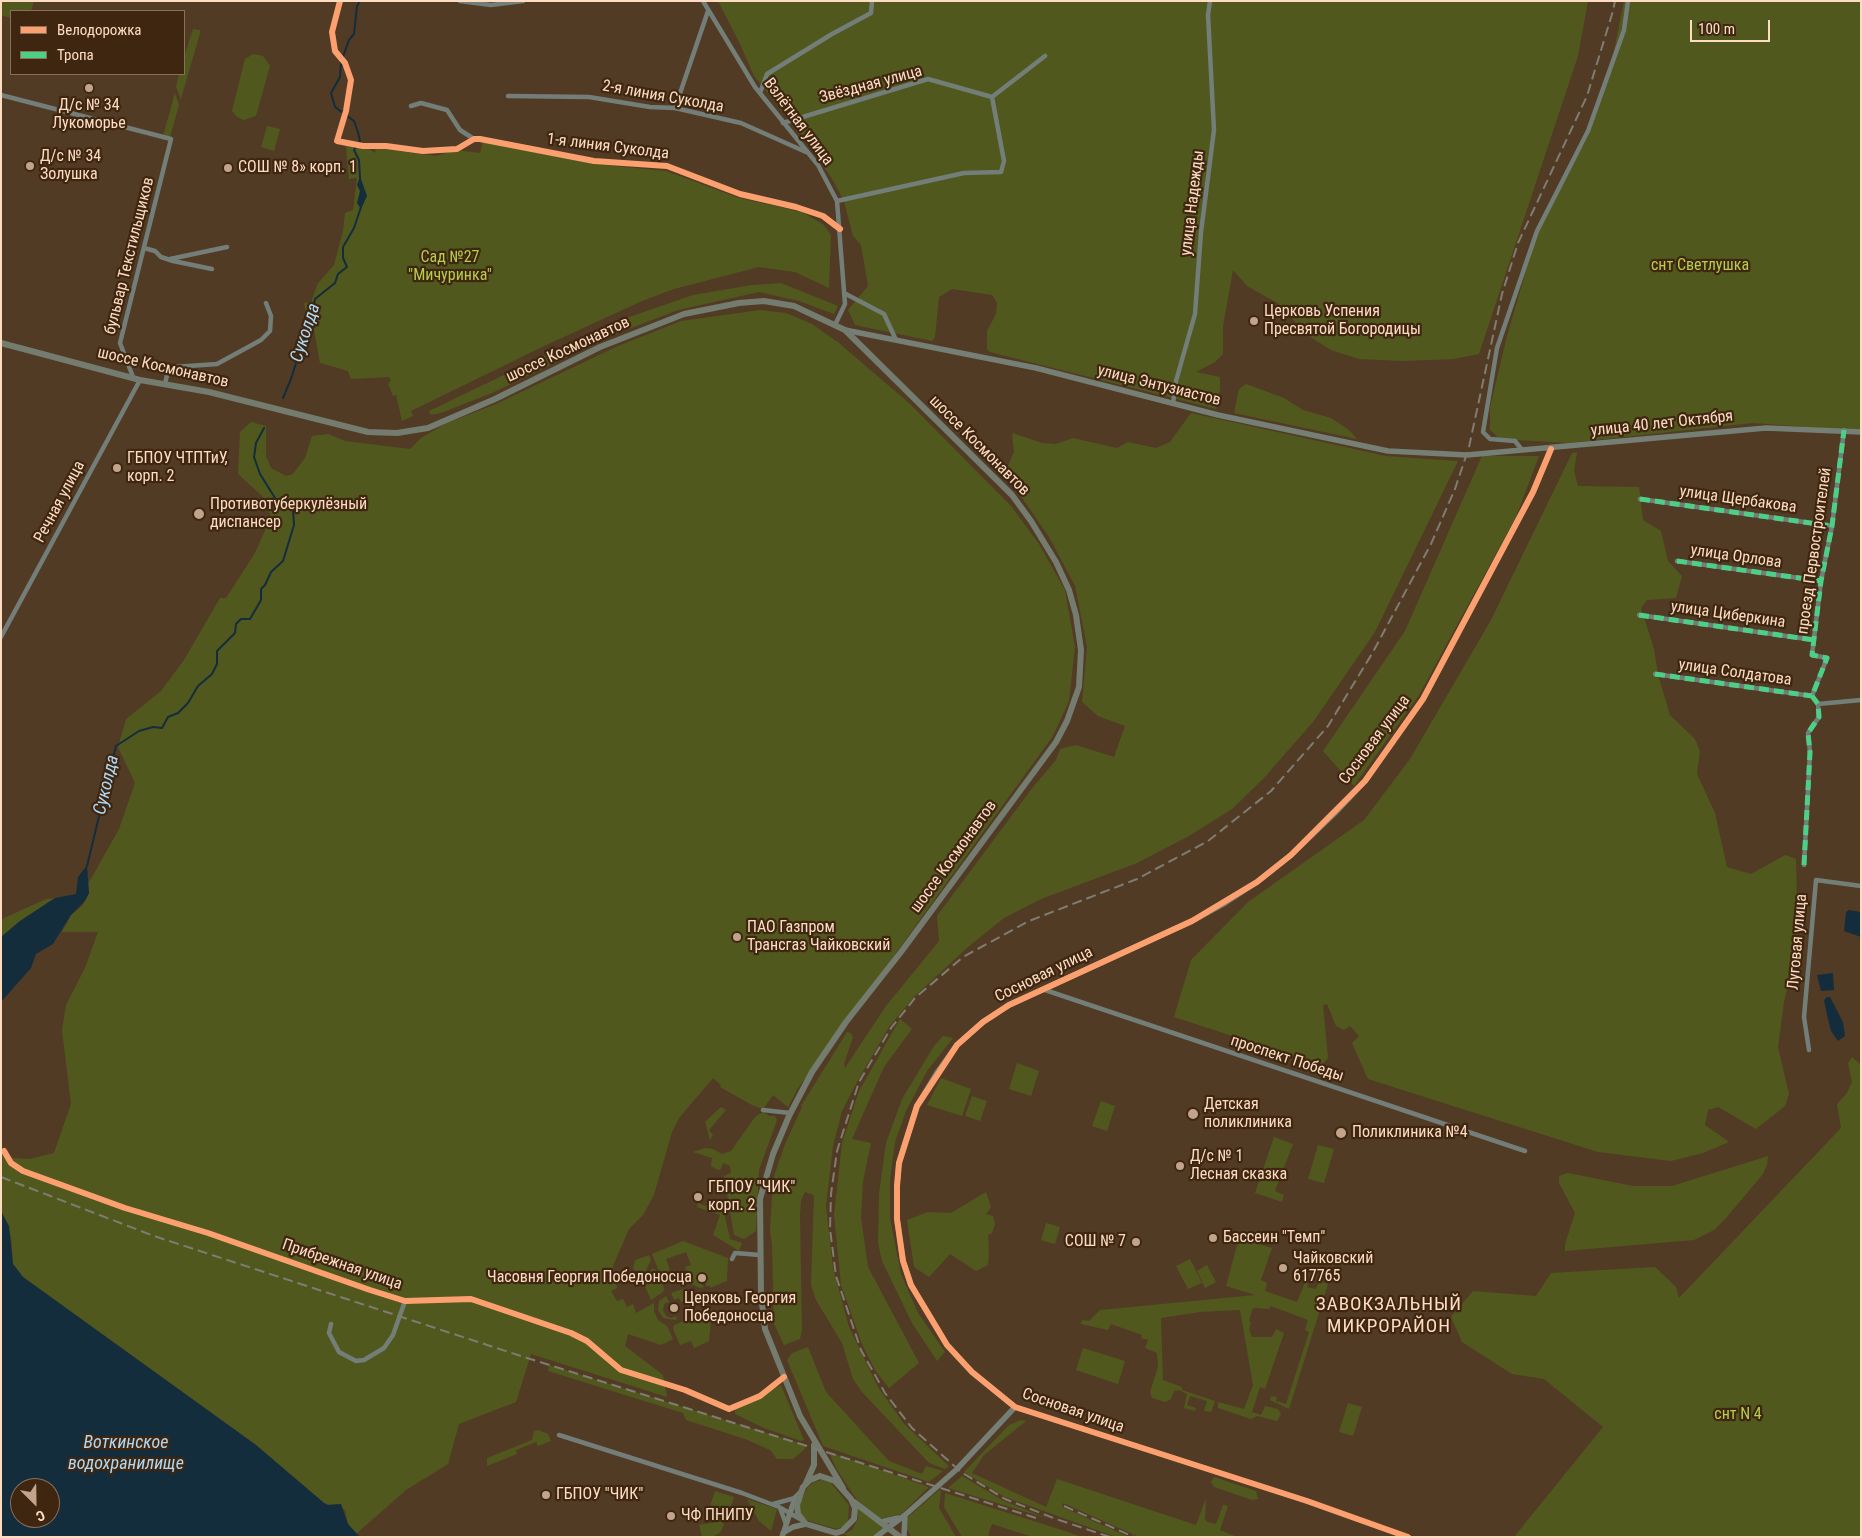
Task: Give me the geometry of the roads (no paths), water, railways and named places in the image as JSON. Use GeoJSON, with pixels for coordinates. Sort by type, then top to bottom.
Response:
{"type":"FeatureCollection","features":[{"type":"Feature","properties":{"kind":"main road","name":"шоссе Космонавтов"},"geometry":{"type":"LineString","coordinates":[[1,343],[140,380],[209,392],[368,432],[397,433],[428,428],[495,399],[600,347],[684,314],[764,301],[794,306],[845,330],[1012,495],[1031,521],[1056,562],[1069,590],[1076,615],[1080,650],[1079,687],[1067,721],[1056,742],[901,952],[846,1022],[812,1072],[790,1113],[773,1154],[760,1199],[761,1295],[765,1329],[811,1437],[843,1488]]}},
{"type":"Feature","properties":{"kind":"main road","name":"шоссе Космонавтов"},"geometry":{"type":"LineString","coordinates":[[805,1484],[816,1460],[811,1437]]}},
{"type":"Feature","properties":{"kind":"main road"},"geometry":{"type":"LineString","coordinates":[[836,1534],[847,1528],[854,1520],[855,1508],[843,1488],[835,1480],[825,1476],[815,1478],[805,1484],[800,1492],[797,1505],[800,1519],[806,1524],[844,1537]]}},
{"type":"Feature","properties":{"kind":"main road"},"geometry":{"type":"LineString","coordinates":[[851,1500],[902,1537]]}},
{"type":"Feature","properties":{"kind":"street"},"geometry":{"type":"LineString","coordinates":[[340,1],[332,32],[335,51],[345,64],[351,80],[346,111],[337,141],[363,146],[386,146],[422,151],[457,149],[474,139],[460,130],[447,110],[421,103],[412,106]]}},
{"type":"Feature","properties":{"kind":"street"},"geometry":{"type":"LineString","coordinates":[[460,1],[491,5],[523,1]]}},
{"type":"Feature","properties":{"kind":"street","name":"Взлётная улица"},"geometry":{"type":"LineString","coordinates":[[703,1],[760,93],[818,165],[837,201],[845,304],[835,325]]}},
{"type":"Feature","properties":{"kind":"street"},"geometry":{"type":"LineString","coordinates":[[760,93],[767,74],[832,34],[871,13],[872,1]]}},
{"type":"Feature","properties":{"kind":"street","name":"улица Надежды"},"geometry":{"type":"LineString","coordinates":[[1173,404],[1176,381],[1196,314],[1200,232],[1214,130],[1208,15],[1210,1]]}},
{"type":"Feature","properties":{"kind":"street"},"geometry":{"type":"LineString","coordinates":[[1522,450],[1516,441],[1490,439],[1483,432],[1497,348],[1537,231],[1588,131],[1624,30],[1628,1]]}},
{"type":"Feature","properties":{"kind":"street"},"geometry":{"type":"LineString","coordinates":[[675,108],[708,11]]}},
{"type":"Feature","properties":{"kind":"street"},"geometry":{"type":"LineString","coordinates":[[837,201],[964,174],[1002,172],[1004,161],[992,97],[1045,56]]}},
{"type":"Feature","properties":{"kind":"street","name":"Звёздная улица"},"geometry":{"type":"LineString","coordinates":[[783,123],[928,79],[992,97]]}},
{"type":"Feature","properties":{"kind":"street","name":"бульвар Текстильщиков"},"geometry":{"type":"LineString","coordinates":[[1,95],[171,139],[120,342],[133,377]]}},
{"type":"Feature","properties":{"kind":"street","name":"2-я линия Суколда"},"geometry":{"type":"LineString","coordinates":[[508,96],[589,97],[675,108],[741,123],[807,153]]}},
{"type":"Feature","properties":{"kind":"street","name":"1-я линия Суколда"},"geometry":{"type":"LineString","coordinates":[[474,139],[594,161],[667,166],[740,194],[796,207],[823,216],[840,228]]}},
{"type":"Feature","properties":{"kind":"street"},"geometry":{"type":"LineString","coordinates":[[169,260],[227,247]]}},
{"type":"Feature","properties":{"kind":"street"},"geometry":{"type":"LineString","coordinates":[[144,248],[156,251],[161,257],[169,260],[212,269]]}},
{"type":"Feature","properties":{"kind":"street"},"geometry":{"type":"LineString","coordinates":[[844,293],[884,314],[896,340]]}},
{"type":"Feature","properties":{"kind":"street"},"geometry":{"type":"LineString","coordinates":[[165,384],[167,375],[174,366],[217,364],[261,340],[270,331],[271,316],[266,303]]}},
{"type":"Feature","properties":{"kind":"street","name":"улица Энтузиастов"},"geometry":{"type":"LineString","coordinates":[[845,330],[1036,368],[1173,404],[1388,451],[1467,455]]}},
{"type":"Feature","properties":{"kind":"street","name":"Речная улица"},"geometry":{"type":"LineString","coordinates":[[1,637],[140,380]]}},
{"type":"Feature","properties":{"kind":"street","name":"улица 40 лет Октября"},"geometry":{"type":"LineString","coordinates":[[1467,455],[1551,449],[1766,428],[1861,432]]}},
{"type":"Feature","properties":{"kind":"street","name":"проезд Первостроителей"},"geometry":{"type":"LineString","coordinates":[[1812,696],[1827,658],[1812,655],[1821,581],[1832,526],[1844,430]]}},
{"type":"Feature","properties":{"kind":"street","name":"Сосновая улица"},"geometry":{"type":"LineString","coordinates":[[1408,1537],[1307,1501],[1014,1407],[972,1372],[946,1345],[919,1300],[903,1261],[897,1220],[899,1163],[917,1106],[957,1045],[984,1022],[1009,1005],[1192,921],[1258,882],[1291,855],[1365,781],[1423,699],[1533,492],[1551,449]]}},
{"type":"Feature","properties":{"kind":"street","name":"улица Щербакова"},"geometry":{"type":"LineString","coordinates":[[1640,498],[1832,526]]}},
{"type":"Feature","properties":{"kind":"street","name":"улица Орлова"},"geometry":{"type":"LineString","coordinates":[[1678,561],[1821,581]]}},
{"type":"Feature","properties":{"kind":"street","name":"улица Циберкина"},"geometry":{"type":"LineString","coordinates":[[1639,614],[1814,640]]}},
{"type":"Feature","properties":{"kind":"street","name":"улица Солдатова"},"geometry":{"type":"LineString","coordinates":[[1655,674],[1812,696]]}},
{"type":"Feature","properties":{"kind":"street"},"geometry":{"type":"LineString","coordinates":[[1804,865],[1810,752],[1808,733],[1818,717],[1818,704],[1812,696]]}},
{"type":"Feature","properties":{"kind":"street"},"geometry":{"type":"LineString","coordinates":[[1818,704],[1861,700]]}},
{"type":"Feature","properties":{"kind":"street","name":"Луговая улица"},"geometry":{"type":"LineString","coordinates":[[1809,1050],[1804,1018],[1816,880],[1861,886]]}},
{"type":"Feature","properties":{"kind":"street","name":"проспект Победы"},"geometry":{"type":"LineString","coordinates":[[1042,990],[1525,1150]]}},
{"type":"Feature","properties":{"kind":"street"},"geometry":{"type":"LineString","coordinates":[[763,1110],[790,1113]]}},
{"type":"Feature","properties":{"kind":"street","name":"Прибрежная улица"},"geometry":{"type":"LineString","coordinates":[[4,1151],[11,1163],[23,1171],[125,1208],[181,1224],[404,1301],[471,1299],[571,1333],[587,1341],[621,1370],[686,1390],[730,1409],[760,1396],[784,1377]]}},
{"type":"Feature","properties":{"kind":"street"},"geometry":{"type":"LineString","coordinates":[[732,1258],[736,1253],[760,1255]]}},
{"type":"Feature","properties":{"kind":"street","name":"Прибрежная улица"},"geometry":{"type":"LineString","coordinates":[[331,1324],[329,1333],[338,1352],[356,1361],[364,1360],[384,1348],[393,1334],[397,1316],[404,1301]]}},
{"type":"Feature","properties":{"kind":"street"},"geometry":{"type":"LineString","coordinates":[[876,1537],[905,1515],[957,1469],[1014,1407]]}},
{"type":"Feature","properties":{"kind":"street"},"geometry":{"type":"LineString","coordinates":[[558,1434],[772,1504],[800,1519]]}},
{"type":"Feature","properties":{"kind":"street"},"geometry":{"type":"LineString","coordinates":[[783,1535],[790,1513],[800,1492]]}},
{"type":"Feature","properties":{"kind":"street"},"geometry":{"type":"LineString","coordinates":[[772,1504],[796,1498]]}},
{"type":"Feature","properties":{"kind":"street"},"geometry":{"type":"LineString","coordinates":[[779,1507],[786,1524]]}},
{"type":"Feature","properties":{"kind":"street"},"geometry":{"type":"LineString","coordinates":[[881,1522],[905,1515]]}},
{"type":"Feature","properties":{"kind":"street"},"geometry":{"type":"LineString","coordinates":[[902,1537],[905,1515]]}},
{"type":"Feature","properties":{"kind":"street"},"geometry":{"type":"LineString","coordinates":[[783,1535],[793,1527],[806,1524]]}},
{"type":"Feature","properties":{"kind":"water"},"geometry":{"type":"Polygon","coordinates":[[[360,176],[367,196],[361,209],[357,203],[360,191],[357,185],[360,176]]]}},
{"type":"Feature","properties":{"kind":"water"},"geometry":{"type":"Polygon","coordinates":[[[87,865],[89,893],[85,901],[71,915],[53,944],[36,954],[31,968],[1,1002],[1,937],[20,921],[55,898],[76,894],[78,877],[87,865]]]}},
{"type":"Feature","properties":{"kind":"water"},"geometry":{"type":"Polygon","coordinates":[[[1849,910],[1861,912],[1861,937],[1844,931],[1846,912],[1849,910]]]}},
{"type":"Feature","properties":{"kind":"water"},"geometry":{"type":"Polygon","coordinates":[[[1833,973],[1834,990],[1821,991],[1817,975],[1833,973]]]}},
{"type":"Feature","properties":{"kind":"water"},"geometry":{"type":"Polygon","coordinates":[[[1830,997],[1843,1022],[1845,1036],[1838,1041],[1831,1031],[1827,1015],[1824,1000],[1830,997]]]}},
{"type":"Feature","properties":{"kind":"water","name":"Воткинское водохранилище"},"geometry":{"type":"Polygon","coordinates":[[[1,1211],[9,1226],[13,1264],[23,1277],[256,1445],[324,1503],[328,1505],[341,1504],[348,1524],[360,1537],[1,1537],[1,1211]]]}},
{"type":"Feature","properties":{"kind":"waterway","name":"Суколда"},"geometry":{"type":"LineString","coordinates":[[360,1],[357,6],[354,34],[349,40],[341,62],[340,77],[331,93],[335,107],[354,121],[358,132],[360,141],[354,150],[359,160],[360,178]]}},
{"type":"Feature","properties":{"kind":"waterway","name":"Суколда"},"geometry":{"type":"LineString","coordinates":[[283,398],[302,344],[309,330],[315,299],[335,283],[338,274],[347,267],[343,258],[343,247],[354,228],[361,207]]}},
{"type":"Feature","properties":{"kind":"waterway","name":"Суколда"},"geometry":{"type":"LineString","coordinates":[[87,866],[116,746],[139,731],[153,727],[162,728],[168,717],[178,713],[188,703],[198,686],[212,674],[217,664],[217,651],[235,633],[236,624],[241,619],[250,619],[261,600],[261,589],[271,572],[283,561],[294,525],[293,509],[275,498],[260,474],[254,457],[256,443],[264,428]]}},
{"type":"Feature","properties":{"kind":"railway"},"geometry":{"type":"LineString","coordinates":[[1110,1537],[1005,1499],[961,1472],[912,1428],[885,1393],[861,1350],[836,1276],[830,1229],[831,1194],[837,1151],[859,1082],[891,1028],[915,998],[963,957],[1029,921],[1137,879],[1208,841],[1271,791],[1328,726],[1373,652],[1431,544],[1455,489],[1469,447],[1502,294],[1518,243],[1587,96],[1615,1]]}},
{"type":"Feature","properties":{"kind":"railway"},"geometry":{"type":"LineString","coordinates":[[1,1177],[154,1236],[527,1358],[1039,1519]]}},
{"type":"Feature","properties":{"kind":"railway"},"geometry":{"type":"LineString","coordinates":[[1064,1506],[1134,1537]]}},
{"type":"Feature","properties":{"kind":"place","name":"Д/с № 34 Лукоморье"},"geometry":{"type":"Point","coordinates":[89,88]}},
{"type":"Feature","properties":{"kind":"place","name":"Д/с № 34 Золушка"},"geometry":{"type":"Point","coordinates":[30,166]}},
{"type":"Feature","properties":{"kind":"place","name":"СОШ № 8» корп. 1"},"geometry":{"type":"Point","coordinates":[228,168]}},
{"type":"Feature","properties":{"kind":"place","name":"Церковь Успения Пресвятой Богородицы"},"geometry":{"type":"Point","coordinates":[1254,321]}},
{"type":"Feature","properties":{"kind":"place","name":"ГБПОУ ЧТПТиУ, корп. 2"},"geometry":{"type":"Point","coordinates":[117,468]}},
{"type":"Feature","properties":{"kind":"place","name":"Противотуберкулёзный диспансер"},"geometry":{"type":"Point","coordinates":[199,514]}},
{"type":"Feature","properties":{"kind":"place","name":"ПАО Газпром Трансгаз Чайковский"},"geometry":{"type":"Point","coordinates":[737,937]}},
{"type":"Feature","properties":{"kind":"place","name":"Детская поликлиника"},"geometry":{"type":"Point","coordinates":[1193,1114]}},
{"type":"Feature","properties":{"kind":"place","name":"Поликлиника №4"},"geometry":{"type":"Point","coordinates":[1341,1133]}},
{"type":"Feature","properties":{"kind":"place","name":"Д/с № 1 Лесная сказка"},"geometry":{"type":"Point","coordinates":[1180,1166]}},
{"type":"Feature","properties":{"kind":"place","name":"ГБПОУ \"ЧИК\" корп. 2"},"geometry":{"type":"Point","coordinates":[698,1197]}},
{"type":"Feature","properties":{"kind":"place","name":"Бассеин \"Темп\""},"geometry":{"type":"Point","coordinates":[1213,1238]}},
{"type":"Feature","properties":{"kind":"place","name":"СОШ № 7"},"geometry":{"type":"Point","coordinates":[1136,1242]}},
{"type":"Feature","properties":{"kind":"place","name":"Чайковский 617765"},"geometry":{"type":"Point","coordinates":[1283,1268]}},
{"type":"Feature","properties":{"kind":"place","name":"Часовня Георгия Победоносца"},"geometry":{"type":"Point","coordinates":[702,1278]}},
{"type":"Feature","properties":{"kind":"place","name":"Церковь Георгия Победоносца"},"geometry":{"type":"Point","coordinates":[674,1308]}},
{"type":"Feature","properties":{"kind":"place","name":"ГБПОУ \"ЧИК\""},"geometry":{"type":"Point","coordinates":[546,1495]}},
{"type":"Feature","properties":{"kind":"place","name":"ЧФ ПНИПУ"},"geometry":{"type":"Point","coordinates":[671,1516]}},
{"type":"Feature","properties":{"kind":"district","name":"ЗАВОКЗАЛЬНЫЙ МИКРОРАЙОН"},"geometry":{"type":"Point","coordinates":[1389,1316]}},
{"type":"Feature","properties":{"kind":"park label","name":"снт Светлушка"},"geometry":{"type":"Point","coordinates":[1700,266]}},
{"type":"Feature","properties":{"kind":"park label","name":"Сад №27 \"Мичуринка\""},"geometry":{"type":"Point","coordinates":[450,267]}},
{"type":"Feature","properties":{"kind":"park label","name":"снт N 4"},"geometry":{"type":"Point","coordinates":[1738,1415]}}]}
